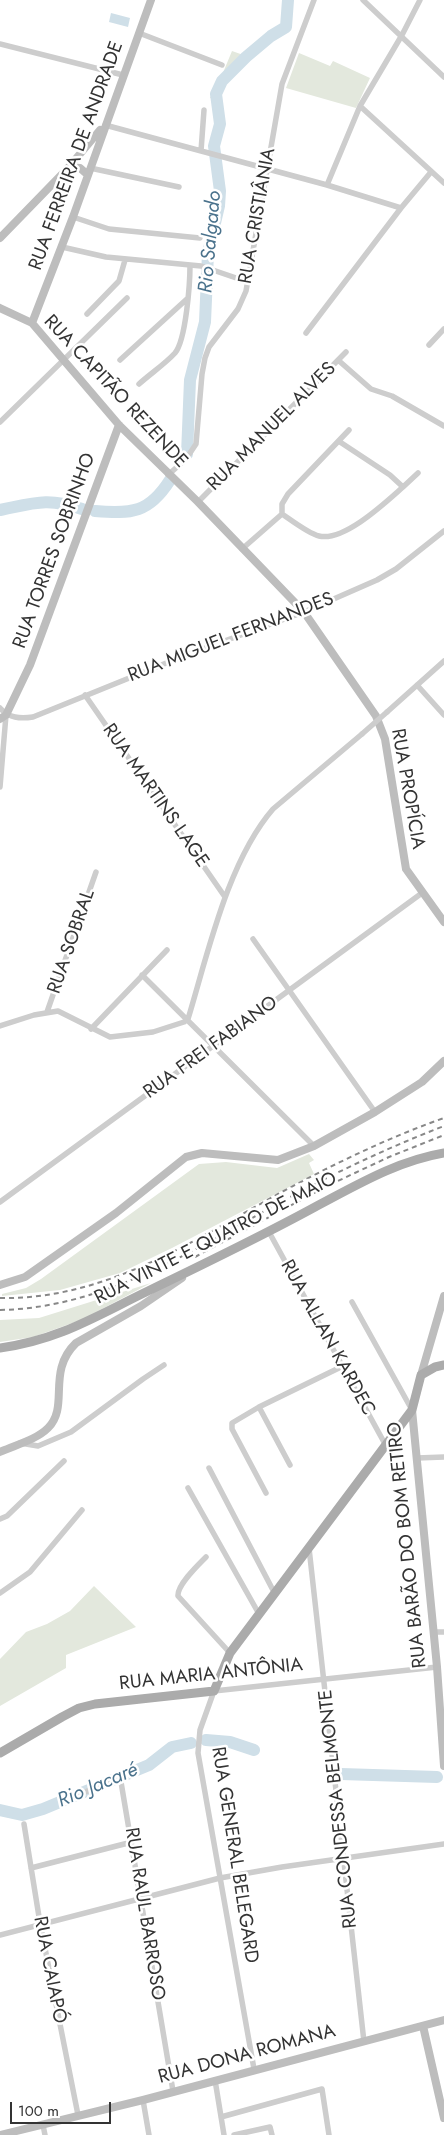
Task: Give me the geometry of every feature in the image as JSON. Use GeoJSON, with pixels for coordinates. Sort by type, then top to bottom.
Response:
{"type":"FeatureCollection","features":[{"type":"Feature","properties":{"kind":"main road","name":"RUA VINTE E QUATRO DE MAIO"},"geometry":{"type":"LineString","coordinates":[[0,1348],[24,1345],[65,1332],[269,1232],[402,1163],[444,1153]]}},
{"type":"Feature","properties":{"kind":"main road"},"geometry":{"type":"LineString","coordinates":[[421,1375],[435,1367],[444,1365]]}},
{"type":"Feature","properties":{"kind":"main road","name":"RUA BARÃO DO BOM RETIRO"},"geometry":{"type":"LineString","coordinates":[[412,1410],[421,1375]]}},
{"type":"Feature","properties":{"kind":"main road","name":"RUA GENERAL BELEGARD"},"geometry":{"type":"LineString","coordinates":[[214,1691],[230,1653],[412,1410]]}},
{"type":"Feature","properties":{"kind":"main road","name":"RUA MARIA ANTÔNIA"},"geometry":{"type":"LineString","coordinates":[[0,1753],[79,1708],[95,1704],[214,1691]]}},
{"type":"Feature","properties":{"kind":"street","name":"RUA FERREIRA DE ANDRADE"},"geometry":{"type":"LineString","coordinates":[[32,323],[73,218],[104,125],[150,0]]}},
{"type":"Feature","properties":{"kind":"street","name":"RUA CRISTIÂNIA"},"geometry":{"type":"LineString","coordinates":[[168,475],[186,459],[196,444],[205,358],[209,347],[243,301],[284,77],[314,0]]}},
{"type":"Feature","properties":{"kind":"street"},"geometry":{"type":"LineString","coordinates":[[363,0],[444,77]]}},
{"type":"Feature","properties":{"kind":"street"},"geometry":{"type":"LineString","coordinates":[[327,184],[360,106],[402,36],[420,0]]}},
{"type":"Feature","properties":{"kind":"street"},"geometry":{"type":"LineString","coordinates":[[139,33],[222,65]]}},
{"type":"Feature","properties":{"kind":"street"},"geometry":{"type":"LineString","coordinates":[[0,44],[123,75]]}},
{"type":"Feature","properties":{"kind":"street"},"geometry":{"type":"LineString","coordinates":[[360,106],[444,183]]}},
{"type":"Feature","properties":{"kind":"street"},"geometry":{"type":"LineString","coordinates":[[202,152],[204,110]]}},
{"type":"Feature","properties":{"kind":"street"},"geometry":{"type":"LineString","coordinates":[[0,238],[68,167],[104,125],[327,184],[401,208]]}},
{"type":"Feature","properties":{"kind":"street"},"geometry":{"type":"LineString","coordinates":[[68,167],[179,187]]}},
{"type":"Feature","properties":{"kind":"street"},"geometry":{"type":"LineString","coordinates":[[306,333],[401,208],[431,172]]}},
{"type":"Feature","properties":{"kind":"street"},"geometry":{"type":"LineString","coordinates":[[73,218],[110,229],[200,238]]}},
{"type":"Feature","properties":{"kind":"street"},"geometry":{"type":"LineString","coordinates":[[62,247],[125,260],[201,266],[218,270],[248,282]]}},
{"type":"Feature","properties":{"kind":"street"},"geometry":{"type":"LineString","coordinates":[[87,314],[119,281],[125,260]]}},
{"type":"Feature","properties":{"kind":"street"},"geometry":{"type":"LineString","coordinates":[[139,384],[174,353],[182,339],[188,298],[190,265]]}},
{"type":"Feature","properties":{"kind":"street"},"geometry":{"type":"LineString","coordinates":[[0,422],[126,298]]}},
{"type":"Feature","properties":{"kind":"street"},"geometry":{"type":"LineString","coordinates":[[120,360],[188,298]]}},
{"type":"Feature","properties":{"kind":"street","name":"RUA CAPITÃO REZENDE"},"geometry":{"type":"LineString","coordinates":[[0,308],[32,323],[119,426],[198,502],[304,612]]}},
{"type":"Feature","properties":{"kind":"street"},"geometry":{"type":"LineString","coordinates":[[429,345],[444,329]]}},
{"type":"Feature","properties":{"kind":"street","name":"RUA MANUEL ALVES"},"geometry":{"type":"LineString","coordinates":[[198,502],[346,352]]}},
{"type":"Feature","properties":{"kind":"street"},"geometry":{"type":"LineString","coordinates":[[338,360],[371,389],[392,396],[444,426]]}},
{"type":"Feature","properties":{"kind":"street","name":"RUA TORRES SOBRINHO"},"geometry":{"type":"LineString","coordinates":[[3,717],[30,665],[119,426]]}},
{"type":"Feature","properties":{"kind":"street"},"geometry":{"type":"LineString","coordinates":[[242,549],[282,514],[284,500],[350,430]]}},
{"type":"Feature","properties":{"kind":"street"},"geometry":{"type":"LineString","coordinates":[[340,442],[403,487]]}},
{"type":"Feature","properties":{"kind":"street"},"geometry":{"type":"LineString","coordinates":[[282,514],[315,535],[327,536],[352,527],[367,518],[418,473]]}},
{"type":"Feature","properties":{"kind":"street","name":"RUA MIGUEL FERNANDES"},"geometry":{"type":"LineString","coordinates":[[3,717],[33,717],[186,655],[304,612],[377,580],[396,569],[444,531]]}},
{"type":"Feature","properties":{"kind":"street","name":"RUA PROPÍCIA"},"geometry":{"type":"LineString","coordinates":[[304,612],[372,707],[382,728],[406,869],[444,922]]}},
{"type":"Feature","properties":{"kind":"street"},"geometry":{"type":"LineString","coordinates":[[0,1026],[47,1012],[58,1011],[110,1037],[128,1036],[168,1028],[188,1018],[225,897],[260,823],[272,809],[362,734],[444,661]]}},
{"type":"Feature","properties":{"kind":"street"},"geometry":{"type":"LineString","coordinates":[[417,686],[444,715]]}},
{"type":"Feature","properties":{"kind":"street","name":"RUA MARTINS LAGE"},"geometry":{"type":"LineString","coordinates":[[85,695],[225,897]]}},
{"type":"Feature","properties":{"kind":"street"},"geometry":{"type":"LineString","coordinates":[[0,708],[3,717],[0,787]]}},
{"type":"Feature","properties":{"kind":"street","name":"RUA SOBRAL"},"geometry":{"type":"LineString","coordinates":[[47,1012],[96,872]]}},
{"type":"Feature","properties":{"kind":"street","name":"RUA FREI FABIANO"},"geometry":{"type":"LineString","coordinates":[[0,1202],[422,893]]}},
{"type":"Feature","properties":{"kind":"street"},"geometry":{"type":"LineString","coordinates":[[253,939],[375,1112]]}},
{"type":"Feature","properties":{"kind":"street"},"geometry":{"type":"LineString","coordinates":[[91,1029],[167,950]]}},
{"type":"Feature","properties":{"kind":"street"},"geometry":{"type":"LineString","coordinates":[[142,975],[188,1018],[314,1146]]}},
{"type":"Feature","properties":{"kind":"street"},"geometry":{"type":"LineString","coordinates":[[0,1284],[25,1277],[116,1213],[186,1157],[202,1153],[278,1160],[314,1146],[375,1112],[422,1082],[444,1061]]}},
{"type":"Feature","properties":{"kind":"street","name":"RUA ALLAN KARDEC"},"geometry":{"type":"LineString","coordinates":[[269,1232],[385,1444]]}},
{"type":"Feature","properties":{"kind":"street"},"geometry":{"type":"LineString","coordinates":[[0,1452],[40,1434],[53,1421],[57,1413],[60,1368],[67,1352],[85,1338],[141,1306],[202,1265]]}},
{"type":"Feature","properties":{"kind":"street","name":"RUA BARÃO DO BOM RETIRO"},"geometry":{"type":"LineString","coordinates":[[421,1375],[444,1296]]}},
{"type":"Feature","properties":{"kind":"street"},"geometry":{"type":"LineString","coordinates":[[352,1302],[412,1410]]}},
{"type":"Feature","properties":{"kind":"street"},"geometry":{"type":"LineString","coordinates":[[20,1443],[38,1446],[71,1432],[164,1365]]}},
{"type":"Feature","properties":{"kind":"street"},"geometry":{"type":"LineString","coordinates":[[266,1494],[231,1426],[234,1421],[343,1366]]}},
{"type":"Feature","properties":{"kind":"street"},"geometry":{"type":"LineString","coordinates":[[259,1407],[290,1465]]}},
{"type":"Feature","properties":{"kind":"street","name":"RUA BARÃO DO BOM RETIRO"},"geometry":{"type":"LineString","coordinates":[[412,1410],[441,1700],[444,1766]]}},
{"type":"Feature","properties":{"kind":"street"},"geometry":{"type":"LineString","coordinates":[[417,1458],[444,1457]]}},
{"type":"Feature","properties":{"kind":"street"},"geometry":{"type":"LineString","coordinates":[[0,1519],[7,1516],[64,1461]]}},
{"type":"Feature","properties":{"kind":"street"},"geometry":{"type":"LineString","coordinates":[[209,1468],[275,1594]]}},
{"type":"Feature","properties":{"kind":"street"},"geometry":{"type":"LineString","coordinates":[[188,1488],[259,1614]]}},
{"type":"Feature","properties":{"kind":"street"},"geometry":{"type":"LineString","coordinates":[[0,1593],[30,1572],[82,1510]]}},
{"type":"Feature","properties":{"kind":"street","name":"RUA CONDESSA BELMONTE"},"geometry":{"type":"LineString","coordinates":[[309,1546],[364,2042]]}},
{"type":"Feature","properties":{"kind":"street"},"geometry":{"type":"LineString","coordinates":[[206,1556],[182,1584],[178,1590],[178,1596],[230,1653]]}},
{"type":"Feature","properties":{"kind":"street"},"geometry":{"type":"LineString","coordinates":[[433,1632],[444,1632]]}},
{"type":"Feature","properties":{"kind":"street","name":"RUA MARIA ANTÔNIA"},"geometry":{"type":"LineString","coordinates":[[214,1691],[437,1667]]}},
{"type":"Feature","properties":{"kind":"street","name":"RUA GENERAL BELEGARD"},"geometry":{"type":"LineString","coordinates":[[214,1691],[200,1730],[198,1753],[254,2069]]}},
{"type":"Feature","properties":{"kind":"street","name":"RUA RAUL BARROSO"},"geometry":{"type":"LineString","coordinates":[[79,1795],[117,1781],[121,1782],[173,2091]]}},
{"type":"Feature","properties":{"kind":"street","name":"RUA CAIAPÓ"},"geometry":{"type":"LineString","coordinates":[[24,1824],[40,1923],[78,2115]]}},
{"type":"Feature","properties":{"kind":"street"},"geometry":{"type":"LineString","coordinates":[[31,1868],[132,1842]]}},
{"type":"Feature","properties":{"kind":"street"},"geometry":{"type":"LineString","coordinates":[[0,1935],[140,1897],[220,1878],[444,1844]]}},
{"type":"Feature","properties":{"kind":"street","name":"RUA DONA ROMANA"},"geometry":{"type":"LineString","coordinates":[[0,2135],[143,2100],[444,2020]]}},
{"type":"Feature","properties":{"kind":"street"},"geometry":{"type":"LineString","coordinates":[[423,2026],[444,2118]]}},
{"type":"Feature","properties":{"kind":"street"},"geometry":{"type":"LineString","coordinates":[[215,2080],[224,2135]]}},
{"type":"Feature","properties":{"kind":"street"},"geometry":{"type":"LineString","coordinates":[[220,2117],[322,2089],[328,2135]]}},
{"type":"Feature","properties":{"kind":"street"},"geometry":{"type":"LineString","coordinates":[[143,2100],[149,2135]]}},
{"type":"Feature","properties":{"kind":"street"},"geometry":{"type":"LineString","coordinates":[[42,2125],[44,2135]]}},
{"type":"Feature","properties":{"kind":"street"},"geometry":{"type":"LineString","coordinates":[[234,2135],[270,2127],[272,2135]]}},
{"type":"Feature","properties":{"kind":"shaded area"},"geometry":{"type":"Polygon","coordinates":[[[111,13],[130,18],[128,27],[109,22],[111,13]]]}},
{"type":"Feature","properties":{"kind":"shaded area"},"geometry":{"type":"Polygon","coordinates":[[[232,51],[249,57],[219,91],[224,122],[217,149],[213,148],[219,122],[217,121],[215,99],[210,98],[232,51]]]}},
{"type":"Feature","properties":{"kind":"shaded area"},"geometry":{"type":"Polygon","coordinates":[[[299,53],[330,66],[333,61],[370,78],[356,108],[286,88],[299,53]]]}},
{"type":"Feature","properties":{"kind":"shaded area"},"geometry":{"type":"Polygon","coordinates":[[[309,1154],[314,1160],[309,1163],[314,1174],[120,1273],[60,1290],[2,1296],[2,1294],[26,1288],[41,1279],[199,1164],[226,1162],[277,1168],[309,1154]]]}},
{"type":"Feature","properties":{"kind":"shaded area"},"geometry":{"type":"Polygon","coordinates":[[[151,1283],[81,1320],[33,1337],[0,1342],[0,1320],[39,1318],[151,1283]]]}},
{"type":"Feature","properties":{"kind":"shaded area"},"geometry":{"type":"Polygon","coordinates":[[[94,1586],[136,1627],[66,1655],[66,1668],[0,1706],[0,1659],[26,1632],[47,1624],[70,1611],[94,1586]]]}},
{"type":"Feature","properties":{"kind":"waterway","name":"Rio Salgado"},"geometry":{"type":"LineString","coordinates":[[187,454],[190,380],[205,322],[208,253],[219,206],[220,191],[214,146],[220,124],[216,94],[222,81],[246,57],[271,36],[286,27],[288,0]]}},
{"type":"Feature","properties":{"kind":"waterway","name":"Rio Salgado"},"geometry":{"type":"LineString","coordinates":[[95,511],[119,512],[138,509],[155,499],[170,480]]}},
{"type":"Feature","properties":{"kind":"waterway","name":"Rio Salgado"},"geometry":{"type":"LineString","coordinates":[[0,510],[41,502],[60,503],[82,509]]}},
{"type":"Feature","properties":{"kind":"waterway","name":"Rio Jacaré"},"geometry":{"type":"LineString","coordinates":[[206,1740],[230,1742],[254,1750]]}},
{"type":"Feature","properties":{"kind":"waterway","name":"Rio Jacaré"},"geometry":{"type":"LineString","coordinates":[[0,1810],[22,1815],[43,1809],[149,1765],[172,1747],[191,1743]]}},
{"type":"Feature","properties":{"kind":"waterway","name":"Rio Jacaré"},"geometry":{"type":"LineString","coordinates":[[341,1774],[437,1777]]}},
{"type":"Feature","properties":{"kind":"railway"},"geometry":{"type":"LineString","coordinates":[[0,1298],[38,1296],[75,1289],[111,1279],[179,1249],[339,1162],[444,1118]]}},
{"type":"Feature","properties":{"kind":"railway"},"geometry":{"type":"LineString","coordinates":[[0,1310],[38,1307],[75,1299],[111,1288],[146,1274],[339,1172],[444,1126]]}},
{"type":"Feature","properties":{"kind":"railway"},"geometry":{"type":"LineString","coordinates":[[195,1257],[325,1187],[389,1157],[444,1135]]}}]}
